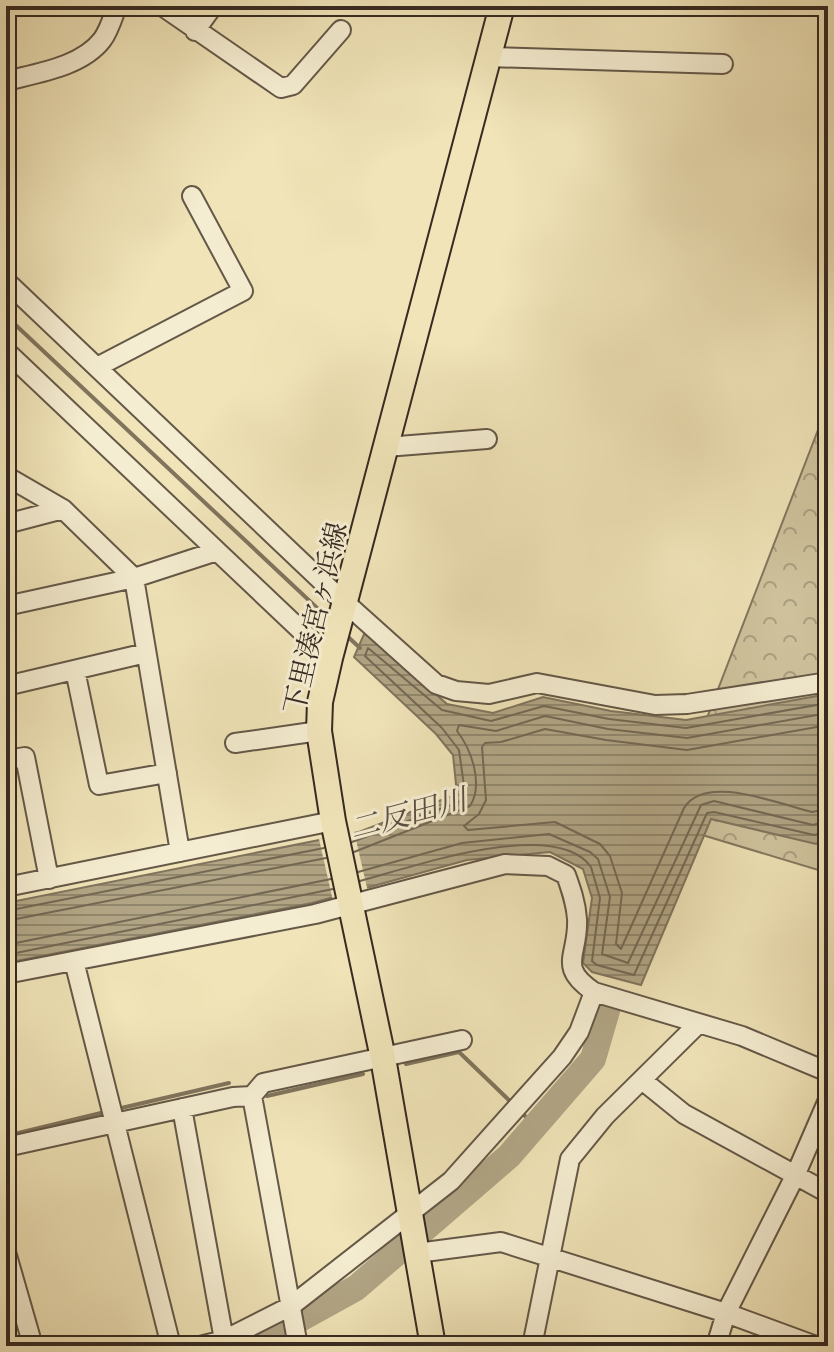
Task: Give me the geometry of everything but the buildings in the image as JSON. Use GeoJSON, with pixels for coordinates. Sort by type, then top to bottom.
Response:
{"type":"FeatureCollection","features":[{"type":"Feature","properties":{"kind":"main road","name":"下里湊宮ヶ浜線"},"geometry":{"type":"LineString","coordinates":[[433,1346],[383,1058],[333,821],[319,731],[320,702],[502,6]]}},
{"type":"Feature","properties":{"kind":"street"},"geometry":{"type":"LineString","coordinates":[[6,81],[72,62],[91,52],[104,38],[117,6]]}},
{"type":"Feature","properties":{"kind":"street"},"geometry":{"type":"LineString","coordinates":[[162,6],[281,88],[293,85],[341,30]]}},
{"type":"Feature","properties":{"kind":"street"},"geometry":{"type":"LineString","coordinates":[[195,31],[213,6]]}},
{"type":"Feature","properties":{"kind":"street"},"geometry":{"type":"LineString","coordinates":[[489,57],[723,64]]}},
{"type":"Feature","properties":{"kind":"street"},"geometry":{"type":"LineString","coordinates":[[97,367],[243,291],[192,196]]}},
{"type":"Feature","properties":{"kind":"street"},"geometry":{"type":"LineString","coordinates":[[6,281],[347,604],[436,684],[456,691],[489,694],[537,683],[655,705],[687,704],[828,682]]}},
{"type":"Feature","properties":{"kind":"street"},"geometry":{"type":"LineString","coordinates":[[6,351],[330,658]]}},
{"type":"Feature","properties":{"kind":"street"},"geometry":{"type":"LineString","coordinates":[[386,447],[487,439]]}},
{"type":"Feature","properties":{"kind":"street"},"geometry":{"type":"LineString","coordinates":[[6,476],[63,509],[134,578],[180,852]]}},
{"type":"Feature","properties":{"kind":"street"},"geometry":{"type":"LineString","coordinates":[[6,524],[63,509]]}},
{"type":"Feature","properties":{"kind":"street"},"geometry":{"type":"LineString","coordinates":[[6,606],[134,578],[217,551]]}},
{"type":"Feature","properties":{"kind":"street"},"geometry":{"type":"LineString","coordinates":[[6,686],[146,653]]}},
{"type":"Feature","properties":{"kind":"street"},"geometry":{"type":"LineString","coordinates":[[75,670],[99,785],[167,773]]}},
{"type":"Feature","properties":{"kind":"street"},"geometry":{"type":"LineString","coordinates":[[235,743],[319,731]]}},
{"type":"Feature","properties":{"kind":"street"},"geometry":{"type":"LineString","coordinates":[[6,760],[25,757],[49,879]]}},
{"type":"Feature","properties":{"kind":"street"},"geometry":{"type":"LineString","coordinates":[[6,887],[333,821]]}},
{"type":"Feature","properties":{"kind":"street"},"geometry":{"type":"LineString","coordinates":[[6,974],[505,864],[524,863],[559,869],[566,875],[577,921],[570,967],[575,979],[594,992],[742,1036],[828,1072]]}},
{"type":"Feature","properties":{"kind":"street"},"geometry":{"type":"LineString","coordinates":[[74,961],[171,1346]]}},
{"type":"Feature","properties":{"kind":"street"},"geometry":{"type":"LineString","coordinates":[[200,1346],[224,1340],[291,1306],[451,1181],[517,1108],[579,1032],[594,992]]}},
{"type":"Feature","properties":{"kind":"street"},"geometry":{"type":"LineString","coordinates":[[532,1346],[553,1257],[570,1159],[605,1116],[698,1024]]}},
{"type":"Feature","properties":{"kind":"street"},"geometry":{"type":"LineString","coordinates":[[6,1147],[112,1115],[182,1108],[252,1096],[263,1083],[462,1040]]}},
{"type":"Feature","properties":{"kind":"street"},"geometry":{"type":"LineString","coordinates":[[642,1080],[684,1114],[828,1193]]}},
{"type":"Feature","properties":{"kind":"street"},"geometry":{"type":"LineString","coordinates":[[252,1096],[298,1341]]}},
{"type":"Feature","properties":{"kind":"street"},"geometry":{"type":"LineString","coordinates":[[716,1346],[726,1313],[795,1176],[828,1100]]}},
{"type":"Feature","properties":{"kind":"street"},"geometry":{"type":"LineString","coordinates":[[182,1108],[224,1340]]}},
{"type":"Feature","properties":{"kind":"street"},"geometry":{"type":"LineString","coordinates":[[416,1250],[501,1242],[726,1313],[816,1346]]}},
{"type":"Feature","properties":{"kind":"street"},"geometry":{"type":"LineString","coordinates":[[6,1252],[33,1346]]}},
{"type":"Feature","properties":{"kind":"green space"},"geometry":{"type":"Polygon","coordinates":[[[828,404],[828,873],[666,824],[828,404]]]}},
{"type":"Feature","properties":{"kind":"water","name":"二反田川"},"geometry":{"type":"Polygon","coordinates":[[[365,632],[447,704],[493,713],[543,697],[611,711],[686,720],[828,694],[828,838],[816,844],[711,819],[641,985],[592,972],[583,963],[592,898],[583,869],[550,852],[467,860],[312,903],[6,963],[6,903],[359,832],[457,794],[453,755],[436,734],[354,657],[365,632]]]}},
{"type":"Feature","properties":{"kind":"pier"},"geometry":{"type":"Polygon","coordinates":[[[354,831],[368,892],[333,901],[319,839],[354,831]]]}},
{"type":"Feature","properties":{"kind":"waterway"},"geometry":{"type":"LineString","coordinates":[[6,316],[331,621]]}},
{"type":"Feature","properties":{"kind":"waterway"},"geometry":{"type":"LineString","coordinates":[[346,635],[360,648]]}},
{"type":"Feature","properties":{"kind":"waterway"},"geometry":{"type":"LineString","coordinates":[[251,1346],[356,1288],[509,1156],[593,1059],[608,1007]]}},
{"type":"Feature","properties":{"kind":"waterway"},"geometry":{"type":"LineString","coordinates":[[406,1064],[459,1052],[513,1104]]}},
{"type":"Feature","properties":{"kind":"waterway"},"geometry":{"type":"LineString","coordinates":[[267,1096],[363,1074]]}},
{"type":"Feature","properties":{"kind":"waterway"},"geometry":{"type":"LineString","coordinates":[[117,1109],[229,1083]]}},
{"type":"Feature","properties":{"kind":"waterway"},"geometry":{"type":"LineString","coordinates":[[519,1110],[535,1126]]}},
{"type":"Feature","properties":{"kind":"waterway"},"geometry":{"type":"LineString","coordinates":[[6,1136],[105,1112]]}}]}
